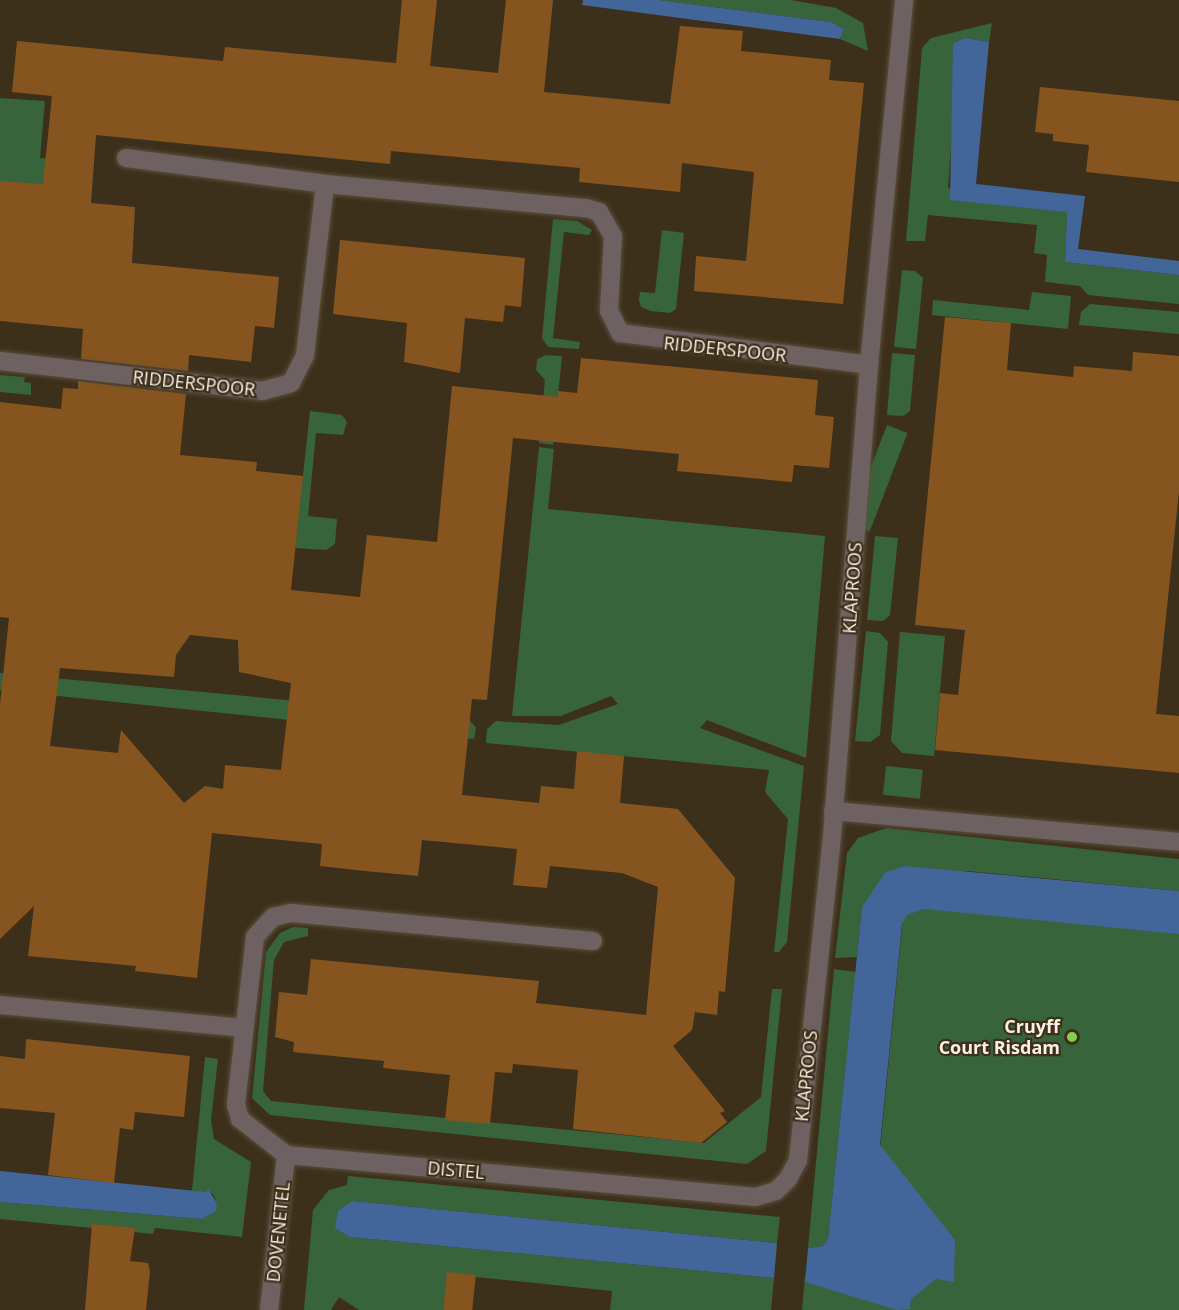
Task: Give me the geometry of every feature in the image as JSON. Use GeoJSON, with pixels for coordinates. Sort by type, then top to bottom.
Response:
{"type":"FeatureCollection","features":[{"type":"Feature","properties":{"kind":"street"},"geometry":{"type":"LineString","coordinates":[[869,364],[904,0]]}},
{"type":"Feature","properties":{"kind":"street","name":"RIDDERSPOOR"},"geometry":{"type":"LineString","coordinates":[[126,158],[325,184],[592,210],[613,236],[609,311],[620,333],[869,364]]}},
{"type":"Feature","properties":{"kind":"street","name":"RIDDERSPOOR"},"geometry":{"type":"LineString","coordinates":[[0,361],[262,391],[291,383],[305,355],[325,184]]}},
{"type":"Feature","properties":{"kind":"street","name":"KLAPROOS"},"geometry":{"type":"LineString","coordinates":[[776,1191],[798,1160],[833,811],[869,364]]}},
{"type":"Feature","properties":{"kind":"street"},"geometry":{"type":"LineString","coordinates":[[833,811],[1179,842]]}},
{"type":"Feature","properties":{"kind":"street"},"geometry":{"type":"LineString","coordinates":[[286,1155],[240,1119],[236,1105],[255,937],[268,921],[282,915],[592,941]]}},
{"type":"Feature","properties":{"kind":"street"},"geometry":{"type":"LineString","coordinates":[[0,1005],[244,1028]]}},
{"type":"Feature","properties":{"kind":"street","name":"DISTEL"},"geometry":{"type":"LineString","coordinates":[[286,1155],[756,1197],[776,1191]]}},
{"type":"Feature","properties":{"kind":"street","name":"DOVENETEL"},"geometry":{"type":"LineString","coordinates":[[269,1310],[286,1155]]}},
{"type":"Feature","properties":{"kind":"green space"},"geometry":{"type":"Polygon","coordinates":[[[659,0],[791,0],[836,8],[863,23],[868,51],[840,39],[844,29],[831,22],[659,0]]]}},
{"type":"Feature","properties":{"kind":"green space"},"geometry":{"type":"Polygon","coordinates":[[[992,23],[989,42],[965,38],[953,43],[956,78],[948,188],[1067,212],[1065,262],[1179,275],[1179,304],[1088,295],[1080,286],[1045,282],[1047,255],[1034,253],[1037,225],[928,215],[925,241],[906,241],[922,48],[931,38],[992,23]]]}},
{"type":"Feature","properties":{"kind":"green space"},"geometry":{"type":"Polygon","coordinates":[[[0,98],[45,101],[40,158],[62,160],[59,189],[0,184],[0,98]]]}},
{"type":"Feature","properties":{"kind":"green space"},"geometry":{"type":"Polygon","coordinates":[[[553,219],[577,221],[592,230],[589,235],[564,232],[553,338],[580,342],[579,349],[548,347],[542,338],[553,219]]]}},
{"type":"Feature","properties":{"kind":"green space"},"geometry":{"type":"Polygon","coordinates":[[[662,230],[684,233],[676,309],[670,313],[651,311],[641,307],[639,300],[640,292],[655,293],[662,230]]]}},
{"type":"Feature","properties":{"kind":"green space"},"geometry":{"type":"Polygon","coordinates":[[[902,270],[915,271],[923,278],[916,349],[894,347],[902,270]]]}},
{"type":"Feature","properties":{"kind":"green space"},"geometry":{"type":"Polygon","coordinates":[[[1032,292],[1071,296],[1068,329],[932,315],[933,300],[1029,310],[1032,292]]]}},
{"type":"Feature","properties":{"kind":"green space"},"geometry":{"type":"Polygon","coordinates":[[[1090,304],[1179,312],[1179,334],[1079,325],[1081,312],[1090,304]]]}},
{"type":"Feature","properties":{"kind":"green space"},"geometry":{"type":"Polygon","coordinates":[[[892,353],[915,355],[910,411],[903,416],[887,415],[892,353]]]}},
{"type":"Feature","properties":{"kind":"green space"},"geometry":{"type":"Polygon","coordinates":[[[546,355],[562,356],[553,445],[539,443],[545,380],[536,370],[537,359],[546,355]]]}},
{"type":"Feature","properties":{"kind":"green space"},"geometry":{"type":"Polygon","coordinates":[[[0,375],[25,377],[24,382],[31,383],[31,395],[0,392],[0,375]]]}},
{"type":"Feature","properties":{"kind":"green space"},"geometry":{"type":"Polygon","coordinates":[[[310,411],[342,415],[347,422],[343,435],[316,433],[308,516],[337,519],[335,544],[326,550],[295,548],[310,411]]]}},
{"type":"Feature","properties":{"kind":"green space"},"geometry":{"type":"Polygon","coordinates":[[[887,425],[908,433],[870,532],[849,524],[887,425]]]}},
{"type":"Feature","properties":{"kind":"green space"},"geometry":{"type":"Polygon","coordinates":[[[539,447],[554,449],[548,509],[825,536],[806,758],[707,720],[700,728],[804,766],[787,942],[779,952],[774,952],[788,819],[765,792],[769,770],[486,743],[487,729],[496,721],[559,725],[618,704],[611,696],[561,716],[512,716],[539,447]]]}},
{"type":"Feature","properties":{"kind":"green space"},"geometry":{"type":"Polygon","coordinates":[[[875,536],[898,538],[890,615],[883,621],[867,620],[875,536]]]}},
{"type":"Feature","properties":{"kind":"green space"},"geometry":{"type":"Polygon","coordinates":[[[866,631],[880,633],[888,642],[880,735],[870,742],[855,741],[866,631]]]}},
{"type":"Feature","properties":{"kind":"green space"},"geometry":{"type":"Polygon","coordinates":[[[900,632],[945,636],[934,756],[902,753],[891,741],[900,632]]]}},
{"type":"Feature","properties":{"kind":"green space"},"geometry":{"type":"Polygon","coordinates":[[[0,673],[467,717],[476,728],[474,739],[0,690],[0,673]]]}},
{"type":"Feature","properties":{"kind":"green space"},"geometry":{"type":"Polygon","coordinates":[[[886,766],[923,770],[920,799],[883,795],[886,766]]]}},
{"type":"Feature","properties":{"kind":"green space"},"geometry":{"type":"Polygon","coordinates":[[[886,828],[1179,859],[1179,891],[967,871],[862,907],[857,957],[835,958],[847,853],[858,838],[886,828]]]}},
{"type":"Feature","properties":{"kind":"green space"},"geometry":{"type":"Polygon","coordinates":[[[904,907],[1179,932],[1179,1310],[802,1310],[805,1276],[867,1282],[904,907]]]}},
{"type":"Feature","properties":{"kind":"green space"},"geometry":{"type":"Polygon","coordinates":[[[293,927],[308,928],[308,936],[284,942],[274,960],[263,1091],[271,1101],[704,1143],[761,1097],[772,989],[782,989],[766,1151],[747,1164],[270,1115],[252,1098],[266,952],[280,933],[293,927]]]}},
{"type":"Feature","properties":{"kind":"green space"},"geometry":{"type":"Polygon","coordinates":[[[834,969],[856,972],[828,1239],[823,1246],[808,1248],[834,969]]]}},
{"type":"Feature","properties":{"kind":"green space"},"geometry":{"type":"Polygon","coordinates":[[[205,1057],[218,1059],[211,1120],[214,1139],[251,1162],[242,1237],[155,1228],[153,1234],[0,1219],[0,1202],[202,1219],[217,1203],[213,1194],[192,1191],[205,1057]]]}},
{"type":"Feature","properties":{"kind":"green space"},"geometry":{"type":"Polygon","coordinates":[[[348,1176],[780,1217],[777,1243],[353,1201],[350,1237],[774,1278],[771,1310],[610,1310],[612,1291],[447,1274],[443,1310],[359,1310],[339,1297],[331,1310],[304,1310],[313,1210],[329,1190],[347,1185],[348,1176]]]}},
{"type":"Feature","properties":{"kind":"water"},"geometry":{"type":"Polygon","coordinates":[[[583,0],[659,0],[831,22],[844,29],[840,39],[582,5],[583,0]]]}},
{"type":"Feature","properties":{"kind":"water"},"geometry":{"type":"Polygon","coordinates":[[[965,38],[989,42],[976,184],[1085,196],[1078,249],[1179,261],[1179,275],[1065,262],[1067,212],[950,200],[953,43],[965,38]]]}},
{"type":"Feature","properties":{"kind":"water"},"geometry":{"type":"Polygon","coordinates":[[[904,866],[1179,891],[1179,934],[924,909],[907,915],[902,924],[880,1145],[955,1240],[954,1282],[936,1279],[911,1299],[910,1309],[897,1310],[805,1282],[808,1248],[823,1246],[828,1239],[862,907],[885,873],[904,866]]]}},
{"type":"Feature","properties":{"kind":"water"},"geometry":{"type":"Polygon","coordinates":[[[0,1171],[206,1192],[208,1189],[217,1203],[216,1211],[202,1219],[0,1202],[0,1171]]]}},
{"type":"Feature","properties":{"kind":"water"},"geometry":{"type":"Polygon","coordinates":[[[353,1201],[777,1243],[774,1278],[350,1237],[335,1228],[338,1211],[353,1201]]]}},
{"type":"Feature","properties":{"kind":"building"},"geometry":{"type":"Polygon","coordinates":[[[402,0],[437,0],[430,66],[498,73],[506,0],[553,0],[544,92],[670,104],[680,26],[743,31],[741,51],[831,60],[829,80],[864,83],[843,304],[694,291],[696,256],[746,261],[754,172],[682,163],[680,192],[579,182],[580,168],[391,151],[390,164],[96,135],[91,203],[135,207],[132,263],[279,277],[274,328],[255,326],[251,362],[189,355],[188,371],[81,359],[83,329],[0,321],[0,181],[43,184],[52,96],[12,92],[17,41],[223,61],[225,47],[396,63],[402,0]]]}},
{"type":"Feature","properties":{"kind":"building"},"geometry":{"type":"Polygon","coordinates":[[[1040,87],[1179,101],[1179,182],[1086,172],[1089,145],[1053,141],[1053,134],[1035,132],[1040,87]]]}},
{"type":"Feature","properties":{"kind":"building"},"geometry":{"type":"Polygon","coordinates":[[[340,240],[525,258],[521,307],[505,305],[503,322],[465,318],[460,373],[404,362],[407,323],[333,314],[340,240]]]}},
{"type":"Feature","properties":{"kind":"building"},"geometry":{"type":"Polygon","coordinates":[[[945,317],[1011,323],[1007,370],[1073,377],[1074,366],[1132,371],[1133,352],[1179,356],[1179,491],[1156,714],[1179,716],[1179,773],[935,750],[940,693],[958,695],[965,630],[915,625],[945,317]]]}},
{"type":"Feature","properties":{"kind":"building"},"geometry":{"type":"Polygon","coordinates":[[[581,358],[818,380],[815,415],[834,417],[829,468],[794,465],[792,482],[677,471],[679,454],[513,438],[487,700],[472,699],[462,795],[539,803],[541,786],[574,789],[577,751],[624,756],[620,803],[678,809],[735,878],[725,992],[719,991],[717,1015],[695,1012],[692,1030],[673,1046],[725,1111],[720,1113],[727,1122],[701,1143],[573,1129],[578,1070],[513,1064],[512,1073],[495,1072],[490,1124],[445,1120],[450,1075],[383,1068],[384,1061],[293,1052],[294,1042],[275,1037],[279,992],[307,995],[311,959],[539,981],[536,1003],[646,1015],[658,887],[622,873],[550,866],[547,888],[513,885],[517,849],[422,840],[418,876],[365,871],[320,866],[322,844],[212,833],[197,978],[135,971],[136,966],[28,956],[34,906],[0,939],[0,704],[9,618],[0,617],[0,402],[61,409],[63,388],[78,389],[78,381],[186,394],[180,455],[257,462],[256,471],[303,476],[291,590],[360,597],[367,535],[437,542],[452,386],[558,397],[558,391],[577,393],[581,358]],[[190,635],[176,655],[174,677],[60,668],[50,746],[118,753],[121,730],[184,803],[205,786],[223,789],[225,765],[281,770],[291,683],[239,672],[238,640],[190,635]]]}},
{"type":"Feature","properties":{"kind":"building"},"geometry":{"type":"Polygon","coordinates":[[[26,1039],[190,1056],[184,1117],[135,1112],[133,1130],[120,1128],[114,1183],[48,1175],[55,1113],[0,1108],[0,1056],[25,1059],[26,1039]]]}},
{"type":"Feature","properties":{"kind":"building"},"geometry":{"type":"Polygon","coordinates":[[[92,1224],[135,1228],[130,1261],[148,1263],[150,1271],[146,1310],[85,1310],[92,1224]]]}},
{"type":"Feature","properties":{"kind":"building"},"geometry":{"type":"Polygon","coordinates":[[[447,1272],[476,1275],[472,1310],[443,1310],[447,1272]]]}},
{"type":"Feature","properties":{"kind":"place","name":"Cruyff Court Risdam"},"geometry":{"type":"Point","coordinates":[1072,1037]}}]}
